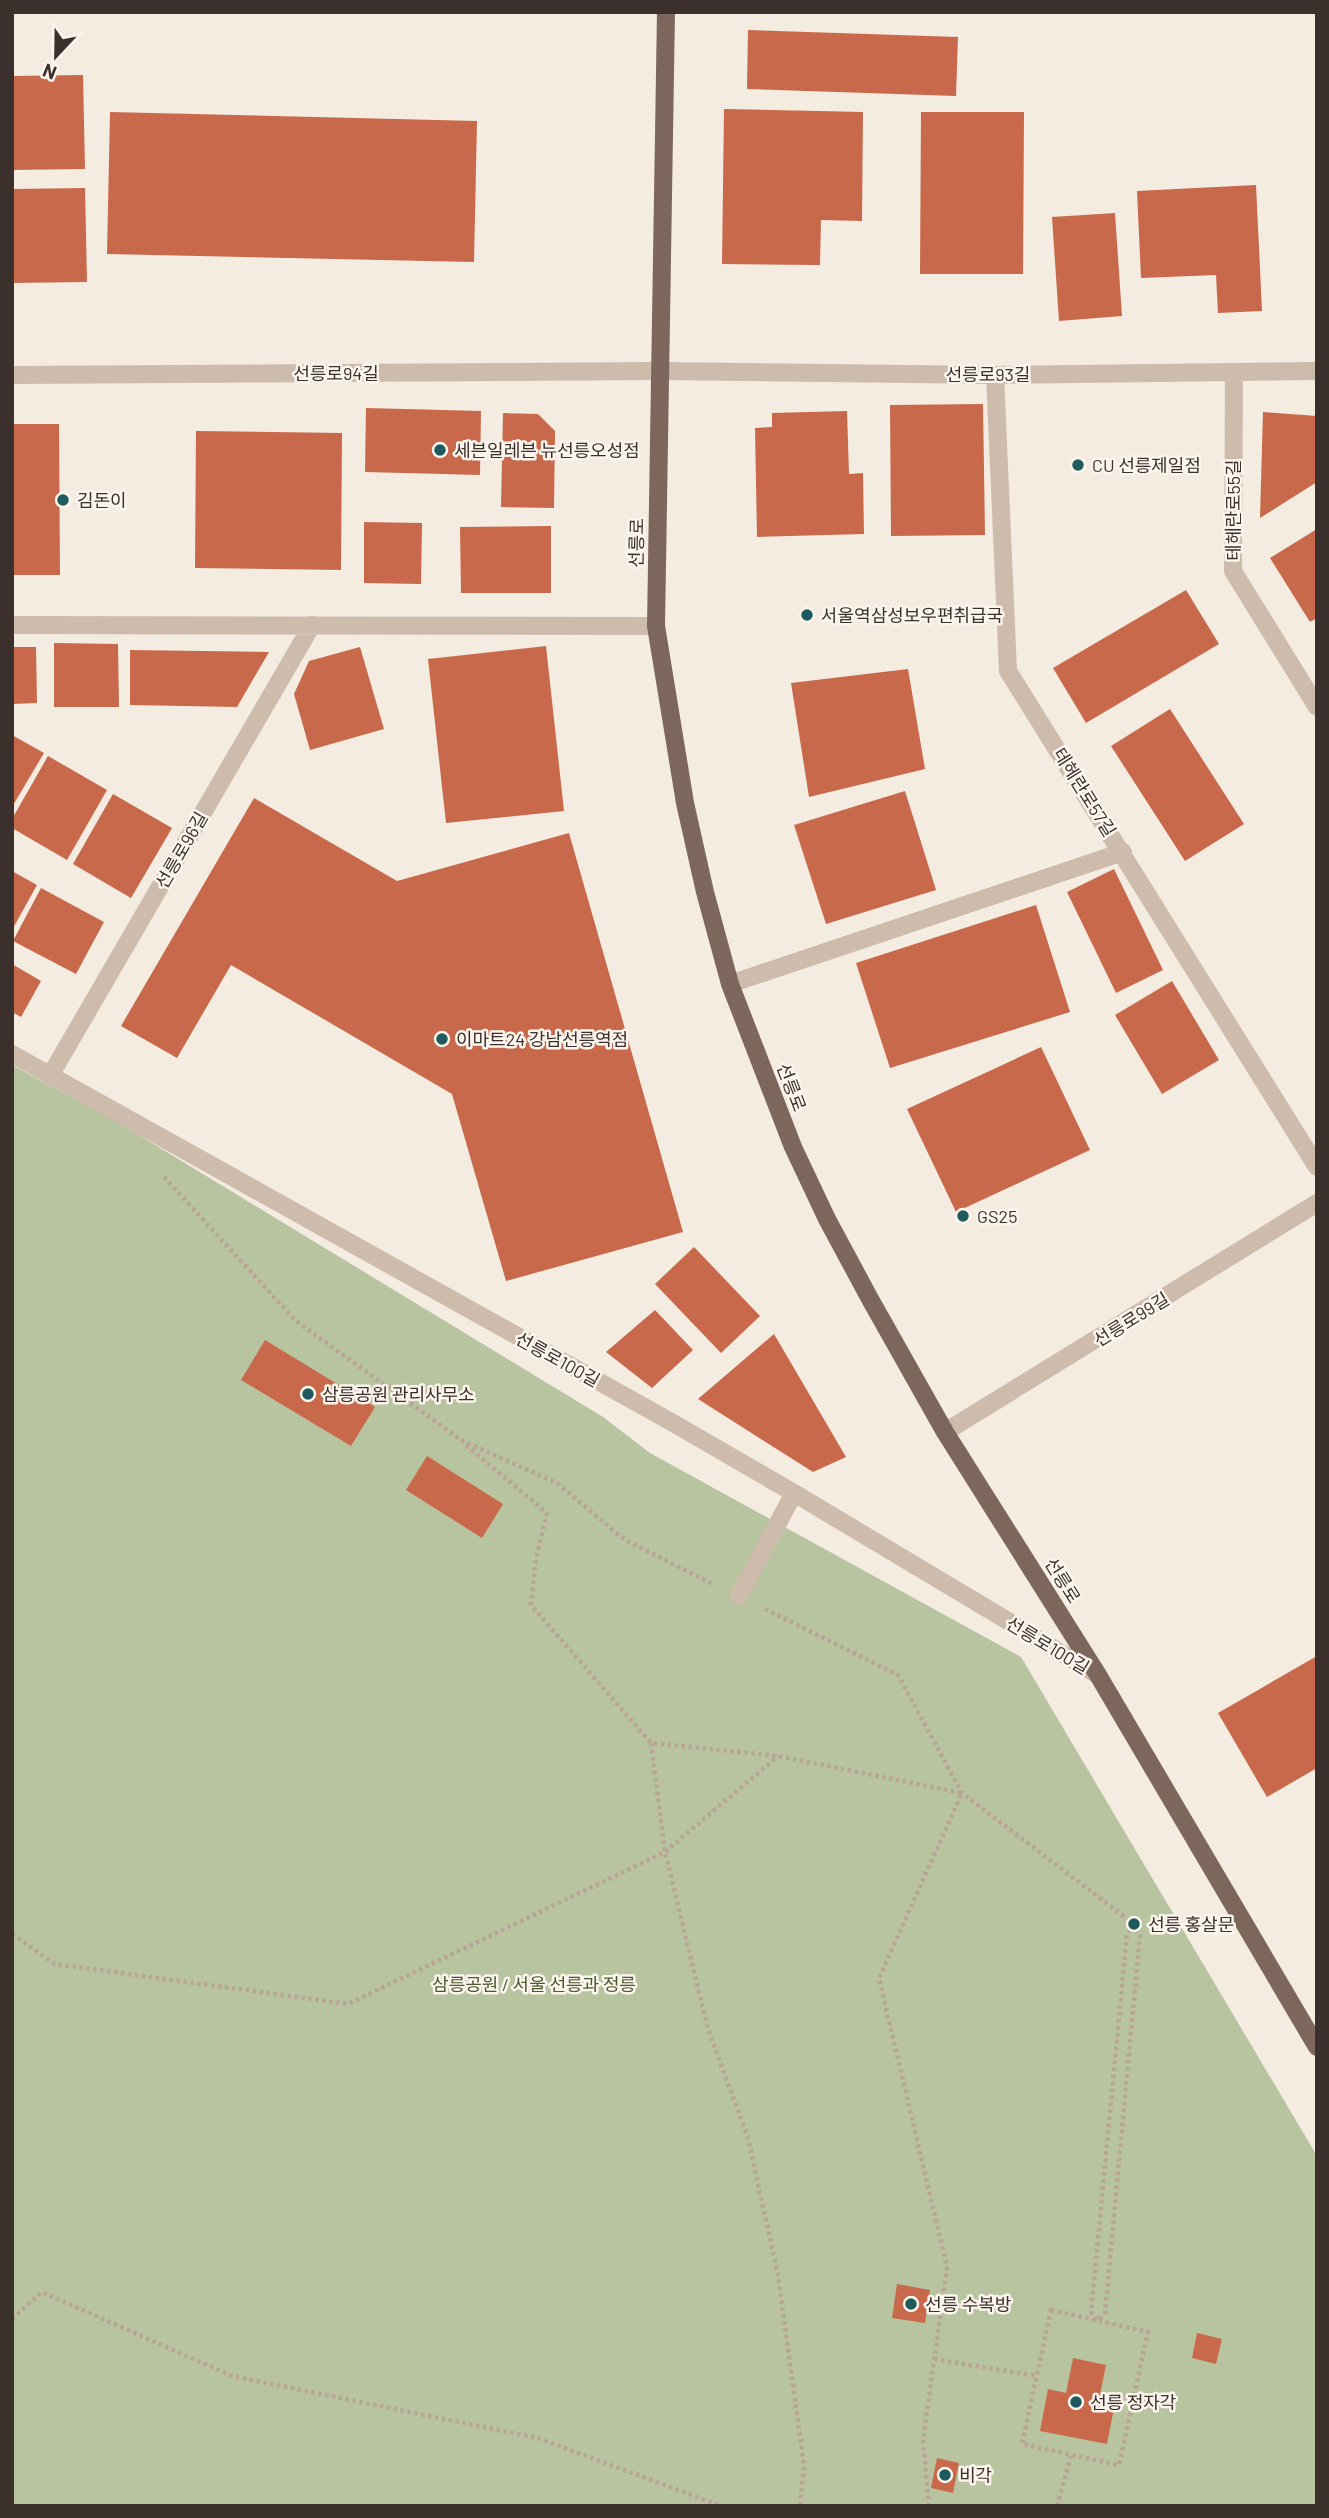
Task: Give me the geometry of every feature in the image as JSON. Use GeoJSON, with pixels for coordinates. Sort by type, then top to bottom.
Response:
{"type":"FeatureCollection","features":[{"type":"Feature","properties":{"kind":"main road","name":"선릉로"},"geometry":{"type":"LineString","coordinates":[[666,12],[656,626],[685,803],[730,984],[793,1147],[827,1219],[944,1432],[1098,1675],[1317,2047]]}},
{"type":"Feature","properties":{"kind":"street","name":"선릉로93길"},"geometry":{"type":"LineString","coordinates":[[660,371],[995,375],[1317,371]]}},
{"type":"Feature","properties":{"kind":"street","name":"선릉로94길"},"geometry":{"type":"LineString","coordinates":[[12,375],[660,371]]}},
{"type":"Feature","properties":{"kind":"street","name":"테헤란로55길"},"geometry":{"type":"LineString","coordinates":[[1234,373],[1233,572],[1317,707]]}},
{"type":"Feature","properties":{"kind":"street","name":"테헤란로57길"},"geometry":{"type":"LineString","coordinates":[[995,375],[1008,671],[1317,1167]]}},
{"type":"Feature","properties":{"kind":"street"},"geometry":{"type":"LineString","coordinates":[[12,625],[656,626]]}},
{"type":"Feature","properties":{"kind":"street","name":"선릉로96길"},"geometry":{"type":"LineString","coordinates":[[50,1076],[312,625]]}},
{"type":"Feature","properties":{"kind":"street"},"geometry":{"type":"LineString","coordinates":[[730,984],[1123,852]]}},
{"type":"Feature","properties":{"kind":"street","name":"선릉로100길"},"geometry":{"type":"LineString","coordinates":[[12,1055],[794,1493],[1098,1675]]}},
{"type":"Feature","properties":{"kind":"street","name":"선릉로99길"},"geometry":{"type":"LineString","coordinates":[[944,1432],[1317,1203]]}},
{"type":"Feature","properties":{"kind":"street"},"geometry":{"type":"LineString","coordinates":[[738,1596],[794,1493]]}},
{"type":"Feature","properties":{"kind":"path"},"geometry":{"type":"LineString","coordinates":[[164,1176],[296,1321],[461,1440],[547,1513],[536,1559],[531,1605],[651,1743],[665,1852],[708,2029],[748,2138],[778,2275],[804,2466],[800,2506]]}},
{"type":"Feature","properties":{"kind":"path"},"geometry":{"type":"LineString","coordinates":[[461,1440],[557,1483],[625,1540],[898,1675],[962,1793],[1134,1924],[1140,1935],[1139,1949],[1105,2313],[1098,2321]]}},
{"type":"Feature","properties":{"kind":"path"},"geometry":{"type":"LineString","coordinates":[[651,1743],[778,1756],[962,1793]]}},
{"type":"Feature","properties":{"kind":"path"},"geometry":{"type":"LineString","coordinates":[[12,1934],[55,1964],[348,2004],[665,1852],[778,1756]]}},
{"type":"Feature","properties":{"kind":"path"},"geometry":{"type":"LineString","coordinates":[[929,2506],[923,2440],[947,2267],[879,1978],[962,1793]]}},
{"type":"Feature","properties":{"kind":"path"},"geometry":{"type":"LineString","coordinates":[[1098,2321],[1091,2312],[1127,1934],[1134,1924]]}},
{"type":"Feature","properties":{"kind":"path"},"geometry":{"type":"LineString","coordinates":[[12,2319],[42,2292],[232,2376],[538,2438],[721,2506]]}},
{"type":"Feature","properties":{"kind":"path"},"geometry":{"type":"LineString","coordinates":[[1051,2310],[1148,2332],[1119,2465],[1022,2444],[1037,2376],[1051,2310]]}},
{"type":"Feature","properties":{"kind":"path"},"geometry":{"type":"LineString","coordinates":[[934,2359],[1037,2376]]}},
{"type":"Feature","properties":{"kind":"path"},"geometry":{"type":"LineString","coordinates":[[1057,2506],[1071,2455]]}},
{"type":"Feature","properties":{"kind":"green space","name":"삼릉공원 / 서울 선릉과 정릉"},"geometry":{"type":"Polygon","coordinates":[[[12,1065],[119,1123],[603,1417],[650,1453],[1021,1657],[1317,2156],[1317,2506],[12,2506],[12,1065]]]}},
{"type":"Feature","properties":{"kind":"building"},"geometry":{"type":"Polygon","coordinates":[[[748,30],[958,37],[956,96],[747,89],[748,30]]]}},
{"type":"Feature","properties":{"kind":"building"},"geometry":{"type":"Polygon","coordinates":[[[83,75],[85,169],[12,170],[12,76],[83,75]]]}},
{"type":"Feature","properties":{"kind":"building"},"geometry":{"type":"Polygon","coordinates":[[[724,109],[863,112],[862,221],[821,220],[820,265],[722,264],[724,109]]]}},
{"type":"Feature","properties":{"kind":"building"},"geometry":{"type":"Polygon","coordinates":[[[110,112],[477,121],[474,262],[107,254],[110,112]]]}},
{"type":"Feature","properties":{"kind":"building"},"geometry":{"type":"Polygon","coordinates":[[[921,112],[1024,112],[1023,274],[920,274],[921,112]]]}},
{"type":"Feature","properties":{"kind":"building"},"geometry":{"type":"Polygon","coordinates":[[[1256,185],[1262,311],[1218,313],[1216,275],[1141,278],[1137,191],[1256,185]]]}},
{"type":"Feature","properties":{"kind":"building"},"geometry":{"type":"Polygon","coordinates":[[[85,188],[87,282],[12,283],[12,189],[85,188]]]}},
{"type":"Feature","properties":{"kind":"building"},"geometry":{"type":"Polygon","coordinates":[[[1115,213],[1122,316],[1059,321],[1052,217],[1115,213]]]}},
{"type":"Feature","properties":{"kind":"building"},"geometry":{"type":"Polygon","coordinates":[[[983,404],[985,535],[891,536],[890,405],[983,404]]]}},
{"type":"Feature","properties":{"kind":"building"},"geometry":{"type":"Polygon","coordinates":[[[366,408],[481,411],[480,475],[365,472],[366,408]]]}},
{"type":"Feature","properties":{"kind":"building"},"geometry":{"type":"Polygon","coordinates":[[[847,411],[849,474],[863,473],[864,534],[757,537],[755,428],[772,427],[772,413],[847,411]]]}},
{"type":"Feature","properties":{"kind":"building"},"geometry":{"type":"Polygon","coordinates":[[[1263,412],[1317,416],[1317,482],[1260,518],[1263,412]]]}},
{"type":"Feature","properties":{"kind":"building"},"geometry":{"type":"Polygon","coordinates":[[[503,413],[538,414],[555,431],[554,508],[501,507],[503,413]]]}},
{"type":"Feature","properties":{"kind":"building"},"geometry":{"type":"Polygon","coordinates":[[[12,424],[59,424],[60,575],[12,575],[12,424]]]}},
{"type":"Feature","properties":{"kind":"building"},"geometry":{"type":"Polygon","coordinates":[[[196,431],[342,433],[341,570],[195,568],[196,431]]]}},
{"type":"Feature","properties":{"kind":"building"},"geometry":{"type":"Polygon","coordinates":[[[364,522],[422,523],[421,584],[364,583],[364,522]]]}},
{"type":"Feature","properties":{"kind":"building"},"geometry":{"type":"Polygon","coordinates":[[[551,526],[551,593],[461,593],[460,527],[551,526]]]}},
{"type":"Feature","properties":{"kind":"building"},"geometry":{"type":"Polygon","coordinates":[[[1317,529],[1317,618],[1310,622],[1270,558],[1317,529]]]}},
{"type":"Feature","properties":{"kind":"building"},"geometry":{"type":"Polygon","coordinates":[[[1186,590],[1219,644],[1086,723],[1053,668],[1186,590]]]}},
{"type":"Feature","properties":{"kind":"building"},"geometry":{"type":"Polygon","coordinates":[[[54,643],[118,644],[119,707],[54,707],[54,643]]]}},
{"type":"Feature","properties":{"kind":"building"},"geometry":{"type":"Polygon","coordinates":[[[546,646],[564,811],[446,823],[428,659],[546,646]]]}},
{"type":"Feature","properties":{"kind":"building"},"geometry":{"type":"Polygon","coordinates":[[[12,647],[36,647],[37,703],[12,704],[12,647]]]}},
{"type":"Feature","properties":{"kind":"building"},"geometry":{"type":"Polygon","coordinates":[[[360,647],[384,729],[310,750],[294,694],[309,661],[360,647]]]}},
{"type":"Feature","properties":{"kind":"building"},"geometry":{"type":"Polygon","coordinates":[[[130,650],[269,652],[237,707],[130,705],[130,650]]]}},
{"type":"Feature","properties":{"kind":"building"},"geometry":{"type":"Polygon","coordinates":[[[908,669],[925,769],[809,797],[791,683],[908,669]]]}},
{"type":"Feature","properties":{"kind":"building"},"geometry":{"type":"Polygon","coordinates":[[[1170,709],[1244,824],[1185,861],[1111,746],[1170,709]]]}},
{"type":"Feature","properties":{"kind":"building"},"geometry":{"type":"Polygon","coordinates":[[[12,735],[44,753],[12,807],[12,735]]]}},
{"type":"Feature","properties":{"kind":"building"},"geometry":{"type":"Polygon","coordinates":[[[48,756],[107,790],[67,860],[12,828],[12,819],[48,756]]]}},
{"type":"Feature","properties":{"kind":"building"},"geometry":{"type":"Polygon","coordinates":[[[905,791],[936,890],[826,924],[794,825],[905,791]]]}},
{"type":"Feature","properties":{"kind":"building"},"geometry":{"type":"Polygon","coordinates":[[[113,794],[172,828],[131,898],[73,864],[113,794]]]}},
{"type":"Feature","properties":{"kind":"building"},"geometry":{"type":"Polygon","coordinates":[[[254,798],[397,881],[569,833],[683,1232],[506,1281],[452,1094],[231,965],[177,1058],[121,1026],[254,798]]]}},
{"type":"Feature","properties":{"kind":"building"},"geometry":{"type":"Polygon","coordinates":[[[1114,869],[1163,970],[1116,993],[1067,892],[1114,869]]]}},
{"type":"Feature","properties":{"kind":"building"},"geometry":{"type":"Polygon","coordinates":[[[12,871],[37,885],[12,930],[12,871]]]}},
{"type":"Feature","properties":{"kind":"building"},"geometry":{"type":"Polygon","coordinates":[[[41,888],[104,922],[76,974],[13,941],[41,888]]]}},
{"type":"Feature","properties":{"kind":"building"},"geometry":{"type":"Polygon","coordinates":[[[1036,905],[1070,1012],[890,1068],[856,963],[1036,905]]]}},
{"type":"Feature","properties":{"kind":"building"},"geometry":{"type":"Polygon","coordinates":[[[12,964],[41,981],[21,1017],[12,1012],[12,964]]]}},
{"type":"Feature","properties":{"kind":"building"},"geometry":{"type":"Polygon","coordinates":[[[1172,981],[1219,1060],[1162,1094],[1115,1015],[1172,981]]]}},
{"type":"Feature","properties":{"kind":"building"},"geometry":{"type":"Polygon","coordinates":[[[1041,1047],[1090,1150],[956,1212],[907,1109],[1041,1047]]]}},
{"type":"Feature","properties":{"kind":"building"},"geometry":{"type":"Polygon","coordinates":[[[694,1247],[760,1316],[721,1353],[655,1284],[694,1247]]]}},
{"type":"Feature","properties":{"kind":"building"},"geometry":{"type":"Polygon","coordinates":[[[655,1310],[693,1350],[652,1388],[606,1352],[655,1310]]]}},
{"type":"Feature","properties":{"kind":"building"},"geometry":{"type":"Polygon","coordinates":[[[774,1334],[846,1457],[813,1472],[698,1399],[774,1334]]]}},
{"type":"Feature","properties":{"kind":"building","name":"삼릉공원 관리사무소"},"geometry":{"type":"Polygon","coordinates":[[[265,1340],[375,1407],[351,1446],[241,1380],[265,1340]]]}},
{"type":"Feature","properties":{"kind":"building"},"geometry":{"type":"Polygon","coordinates":[[[427,1456],[503,1504],[482,1538],[406,1490],[427,1456]]]}},
{"type":"Feature","properties":{"kind":"building"},"geometry":{"type":"Polygon","coordinates":[[[1317,1656],[1317,1768],[1267,1797],[1218,1713],[1317,1656]]]}},
{"type":"Feature","properties":{"kind":"building","name":"선릉 수복방"},"geometry":{"type":"Polygon","coordinates":[[[897,2284],[930,2290],[925,2323],[892,2318],[897,2284]]]}},
{"type":"Feature","properties":{"kind":"building"},"geometry":{"type":"Polygon","coordinates":[[[1197,2333],[1222,2339],[1216,2364],[1192,2358],[1197,2333]]]}},
{"type":"Feature","properties":{"kind":"building","name":"선릉 정자각"},"geometry":{"type":"Polygon","coordinates":[[[1073,2358],[1106,2365],[1099,2400],[1115,2403],[1107,2444],[1040,2431],[1048,2389],[1066,2393],[1073,2358]]]}},
{"type":"Feature","properties":{"kind":"building","name":"비각"},"geometry":{"type":"Polygon","coordinates":[[[937,2458],[959,2463],[953,2493],[931,2488],[937,2458]]]}},
{"type":"Feature","properties":{"kind":"place","name":"세븐일레븐 뉴선릉오성점"},"geometry":{"type":"Point","coordinates":[440,450]}},
{"type":"Feature","properties":{"kind":"place","name":"CU 선릉제일점"},"geometry":{"type":"Point","coordinates":[1078,465]}},
{"type":"Feature","properties":{"kind":"place","name":"김돈이"},"geometry":{"type":"Point","coordinates":[63,500]}},
{"type":"Feature","properties":{"kind":"place","name":"서울역삼성보우편취급국"},"geometry":{"type":"Point","coordinates":[807,615]}},
{"type":"Feature","properties":{"kind":"place","name":"이마트24 강남선릉역점"},"geometry":{"type":"Point","coordinates":[442,1039]}},
{"type":"Feature","properties":{"kind":"place","name":"GS25"},"geometry":{"type":"Point","coordinates":[963,1216]}},
{"type":"Feature","properties":{"kind":"place","name":"삼릉공원 관리사무소"},"geometry":{"type":"Point","coordinates":[308,1394]}},
{"type":"Feature","properties":{"kind":"place","name":"선릉 홍살문"},"geometry":{"type":"Point","coordinates":[1134,1924]}},
{"type":"Feature","properties":{"kind":"place","name":"선릉 수복방"},"geometry":{"type":"Point","coordinates":[911,2304]}},
{"type":"Feature","properties":{"kind":"place","name":"선릉 정자각"},"geometry":{"type":"Point","coordinates":[1076,2402]}},
{"type":"Feature","properties":{"kind":"place","name":"비각"},"geometry":{"type":"Point","coordinates":[945,2475]}}]}
